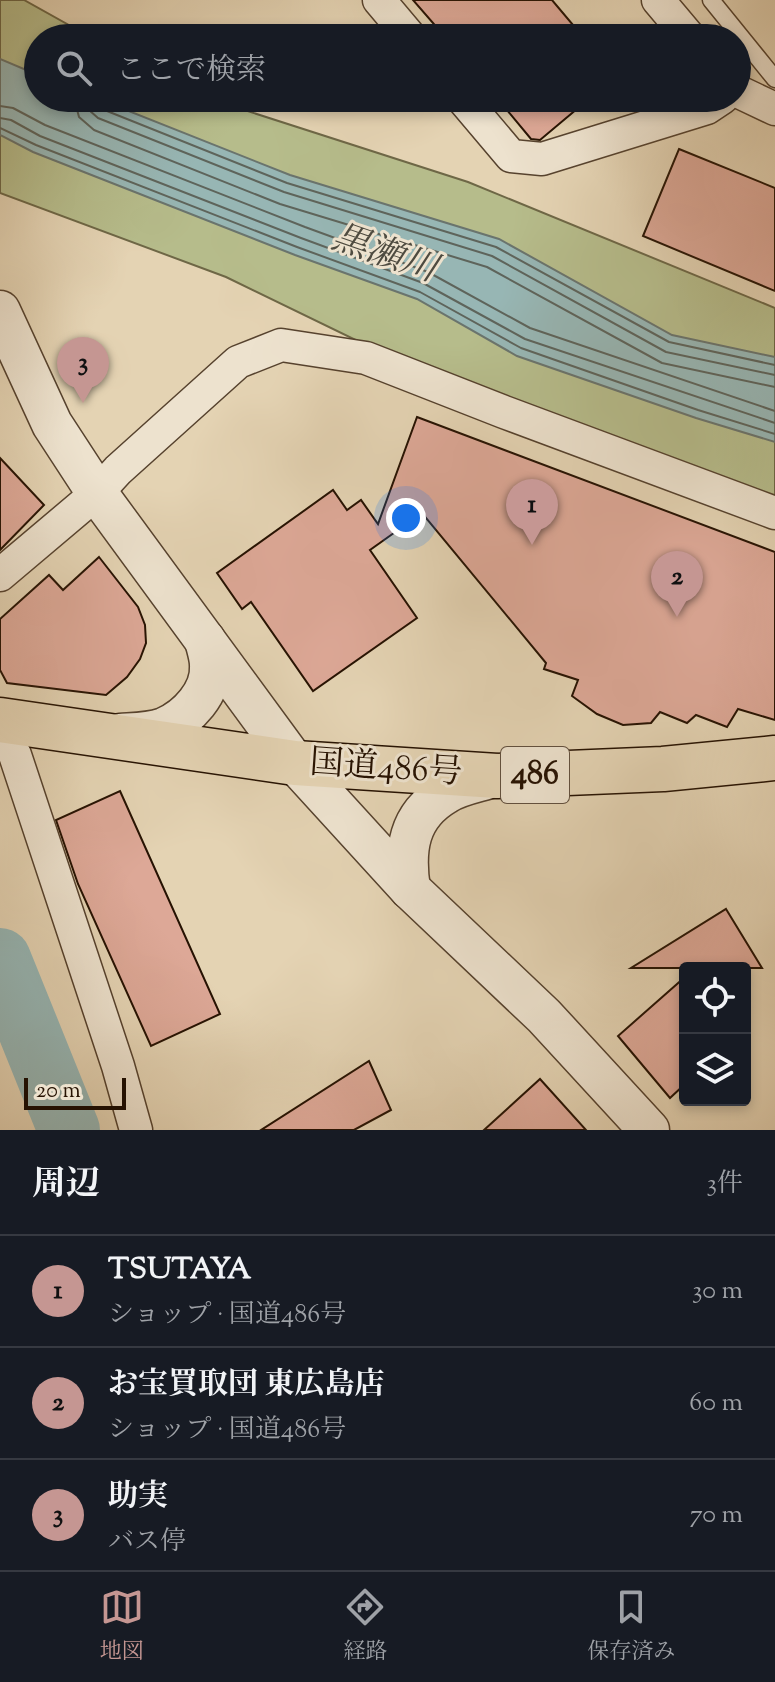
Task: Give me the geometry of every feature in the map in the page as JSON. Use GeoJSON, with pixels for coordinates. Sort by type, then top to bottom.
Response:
{"type":"FeatureCollection","features":[{"type":"Feature","properties":{"kind":"highway","name":"国道486号"},"geometry":{"type":"LineString","coordinates":[[0,720],[295,763],[497,776],[663,769],[775,758]]}},
{"type":"Feature","properties":{"kind":"street"},"geometry":{"type":"LineString","coordinates":[[379,0],[399,24]]}},
{"type":"Feature","properties":{"kind":"street"},"geometry":{"type":"LineString","coordinates":[[658,0],[678,24]]}},
{"type":"Feature","properties":{"kind":"street"},"geometry":{"type":"LineString","coordinates":[[751,93],[773,97]]}},
{"type":"Feature","properties":{"kind":"street"},"geometry":{"type":"LineString","coordinates":[[474,112],[511,156],[542,159],[694,112]]}},
{"type":"Feature","properties":{"kind":"street"},"geometry":{"type":"LineString","coordinates":[[0,311],[52,424],[97,493],[295,763],[410,889],[544,1016],[649,1130]]}},
{"type":"Feature","properties":{"kind":"street"},"geometry":{"type":"LineString","coordinates":[[0,575],[97,493],[112,475],[238,362],[281,345],[366,358],[775,513]]}},
{"type":"Feature","properties":{"kind":"street"},"geometry":{"type":"LineString","coordinates":[[104,735],[149,732],[165,727],[191,709],[208,682],[211,667],[205,640]]}},
{"type":"Feature","properties":{"kind":"street"},"geometry":{"type":"LineString","coordinates":[[0,728],[15,755],[118,1066],[136,1130]]}},
{"type":"Feature","properties":{"kind":"street"},"geometry":{"type":"LineString","coordinates":[[410,889],[406,861],[415,823],[426,809],[446,793],[497,776]]}},
{"type":"Feature","properties":{"kind":"lane"},"geometry":{"type":"LineString","coordinates":[[711,0],[726,24]]}},
{"type":"Feature","properties":{"kind":"lane"},"geometry":{"type":"LineString","coordinates":[[751,63],[773,97]]}},
{"type":"Feature","properties":{"kind":"green space"},"geometry":{"type":"Polygon","coordinates":[[[0,0],[24,0],[67,24],[24,24],[24,112],[250,112],[468,182],[775,308],[775,507],[504,412],[226,277],[0,193],[0,0]]]}},
{"type":"Feature","properties":{"kind":"water","name":"黒瀬川"},"geometry":{"type":"Polygon","coordinates":[[[0,59],[24,69],[24,112],[131,112],[290,175],[499,239],[672,335],[775,357],[775,442],[517,356],[417,299],[295,255],[33,152],[0,135],[0,59]]]}},
{"type":"Feature","properties":{"kind":"building"},"geometry":{"type":"Polygon","coordinates":[[[413,0],[552,0],[572,24],[434,24],[413,0]]]}},
{"type":"Feature","properties":{"kind":"building"},"geometry":{"type":"Polygon","coordinates":[[[509,112],[573,112],[540,140],[531,139],[509,112]]]}},
{"type":"Feature","properties":{"kind":"building"},"geometry":{"type":"Polygon","coordinates":[[[679,149],[775,188],[775,291],[643,236],[679,149]]]}},
{"type":"Feature","properties":{"kind":"building"},"geometry":{"type":"Polygon","coordinates":[[[417,417],[775,552],[775,720],[738,709],[727,727],[696,715],[687,723],[660,712],[651,723],[623,725],[597,714],[572,696],[578,680],[544,669],[546,663],[422,513],[370,550],[417,618],[313,691],[251,602],[242,609],[217,573],[333,490],[347,510],[361,500],[378,524],[417,417]]]}},
{"type":"Feature","properties":{"kind":"building"},"geometry":{"type":"Polygon","coordinates":[[[0,458],[44,505],[0,550],[0,458]]]}},
{"type":"Feature","properties":{"kind":"building"},"geometry":{"type":"Polygon","coordinates":[[[99,557],[138,607],[145,625],[146,643],[140,659],[127,677],[106,695],[7,683],[0,670],[0,619],[49,575],[63,590],[99,557]]]}},
{"type":"Feature","properties":{"kind":"building"},"geometry":{"type":"Polygon","coordinates":[[[120,791],[220,1014],[151,1046],[78,884],[56,820],[120,791]]]}},
{"type":"Feature","properties":{"kind":"building"},"geometry":{"type":"Polygon","coordinates":[[[726,909],[762,968],[751,968],[751,962],[679,962],[679,968],[631,968],[726,909]]]}},
{"type":"Feature","properties":{"kind":"building"},"geometry":{"type":"Polygon","coordinates":[[[679,982],[679,1090],[670,1098],[618,1036],[679,982]]]}},
{"type":"Feature","properties":{"kind":"building"},"geometry":{"type":"Polygon","coordinates":[[[369,1061],[391,1110],[354,1130],[261,1130],[369,1061]]]}},
{"type":"Feature","properties":{"kind":"building"},"geometry":{"type":"Polygon","coordinates":[[[540,1079],[586,1130],[484,1130],[540,1079]]]}},
{"type":"Feature","properties":{"kind":"waterway"},"geometry":{"type":"LineString","coordinates":[[0,959],[69,1130]]}},
{"type":"Feature","properties":{"kind":"place","name":"助実"},"geometry":{"type":"Point","coordinates":[83,403]}},
{"type":"Feature","properties":{"kind":"place","name":"TSUTAYA"},"geometry":{"type":"Point","coordinates":[532,545]}},
{"type":"Feature","properties":{"kind":"place","name":"お宝買取団 東広島店"},"geometry":{"type":"Point","coordinates":[677,617]}}]}
